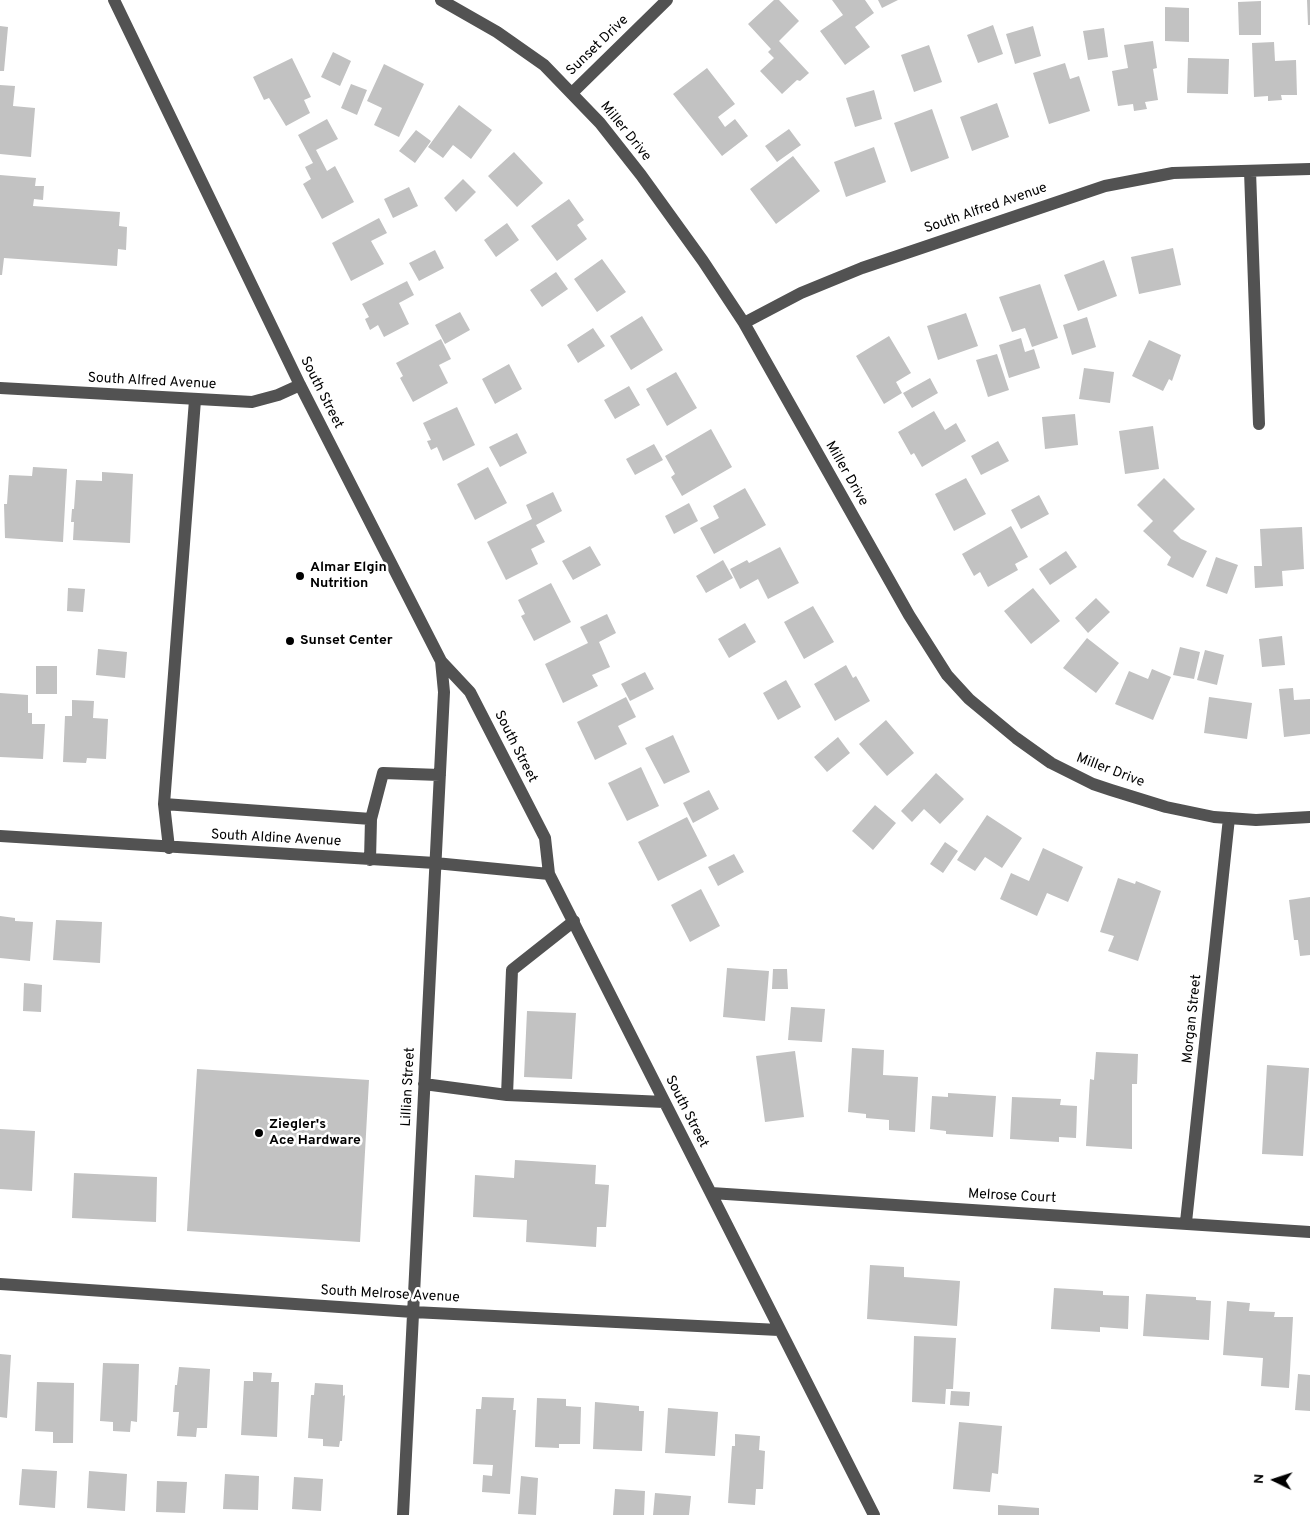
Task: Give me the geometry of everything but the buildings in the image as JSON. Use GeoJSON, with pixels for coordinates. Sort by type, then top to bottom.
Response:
{"type":"FeatureCollection","features":[{"type":"Feature","properties":{"kind":"street","name":"South Street"},"geometry":{"type":"LineString","coordinates":[[114,0],[300,385],[441,661],[470,692],[545,838],[549,874],[874,1515]]}},
{"type":"Feature","properties":{"kind":"street","name":"Miller Drive"},"geometry":{"type":"LineString","coordinates":[[441,0],[534,57],[600,123],[641,175],[703,261],[744,323],[909,615],[944,671],[964,693],[1033,750],[1086,781],[1166,807],[1229,818],[1310,818]]}},
{"type":"Feature","properties":{"kind":"street","name":"Sunset Drive"},"geometry":{"type":"LineString","coordinates":[[572,93],[667,0]]}},
{"type":"Feature","properties":{"kind":"street","name":"South Alfred Avenue"},"geometry":{"type":"LineString","coordinates":[[744,323],[801,293],[862,268],[1083,192],[1157,175],[1310,169]]}},
{"type":"Feature","properties":{"kind":"street"},"geometry":{"type":"LineString","coordinates":[[1250,172],[1259,424]]}},
{"type":"Feature","properties":{"kind":"street","name":"South Alfred Avenue"},"geometry":{"type":"LineString","coordinates":[[0,388],[259,402],[300,385]]}},
{"type":"Feature","properties":{"kind":"street"},"geometry":{"type":"LineString","coordinates":[[169,848],[164,804],[195,400]]}},
{"type":"Feature","properties":{"kind":"street","name":"Lillian Street"},"geometry":{"type":"LineString","coordinates":[[403,1515],[444,692],[441,661]]}},
{"type":"Feature","properties":{"kind":"street"},"geometry":{"type":"LineString","coordinates":[[370,860],[371,819],[383,773],[440,775]]}},
{"type":"Feature","properties":{"kind":"street"},"geometry":{"type":"LineString","coordinates":[[164,804],[371,819]]}},
{"type":"Feature","properties":{"kind":"street","name":"Morgan Street"},"geometry":{"type":"LineString","coordinates":[[1186,1222],[1229,818]]}},
{"type":"Feature","properties":{"kind":"street","name":"South Aldine Avenue"},"geometry":{"type":"LineString","coordinates":[[0,836],[434,863],[549,874]]}},
{"type":"Feature","properties":{"kind":"street"},"geometry":{"type":"LineString","coordinates":[[507,1095],[512,970],[574,921]]}},
{"type":"Feature","properties":{"kind":"street"},"geometry":{"type":"LineString","coordinates":[[424,1084],[507,1095],[664,1102]]}},
{"type":"Feature","properties":{"kind":"street","name":"Melrose Court"},"geometry":{"type":"LineString","coordinates":[[711,1193],[1186,1222],[1310,1232]]}},
{"type":"Feature","properties":{"kind":"street","name":"South Melrose Avenue"},"geometry":{"type":"LineString","coordinates":[[0,1284],[413,1312],[779,1330]]}},
{"type":"Feature","properties":{"kind":"place","name":"Almar Elgin Nutrition"},"geometry":{"type":"Point","coordinates":[300,576]}},
{"type":"Feature","properties":{"kind":"place","name":"Sunset Center"},"geometry":{"type":"Point","coordinates":[290,641]}},
{"type":"Feature","properties":{"kind":"place","name":"Ziegler's Ace Hardware"},"geometry":{"type":"Point","coordinates":[259,1133]}}]}
